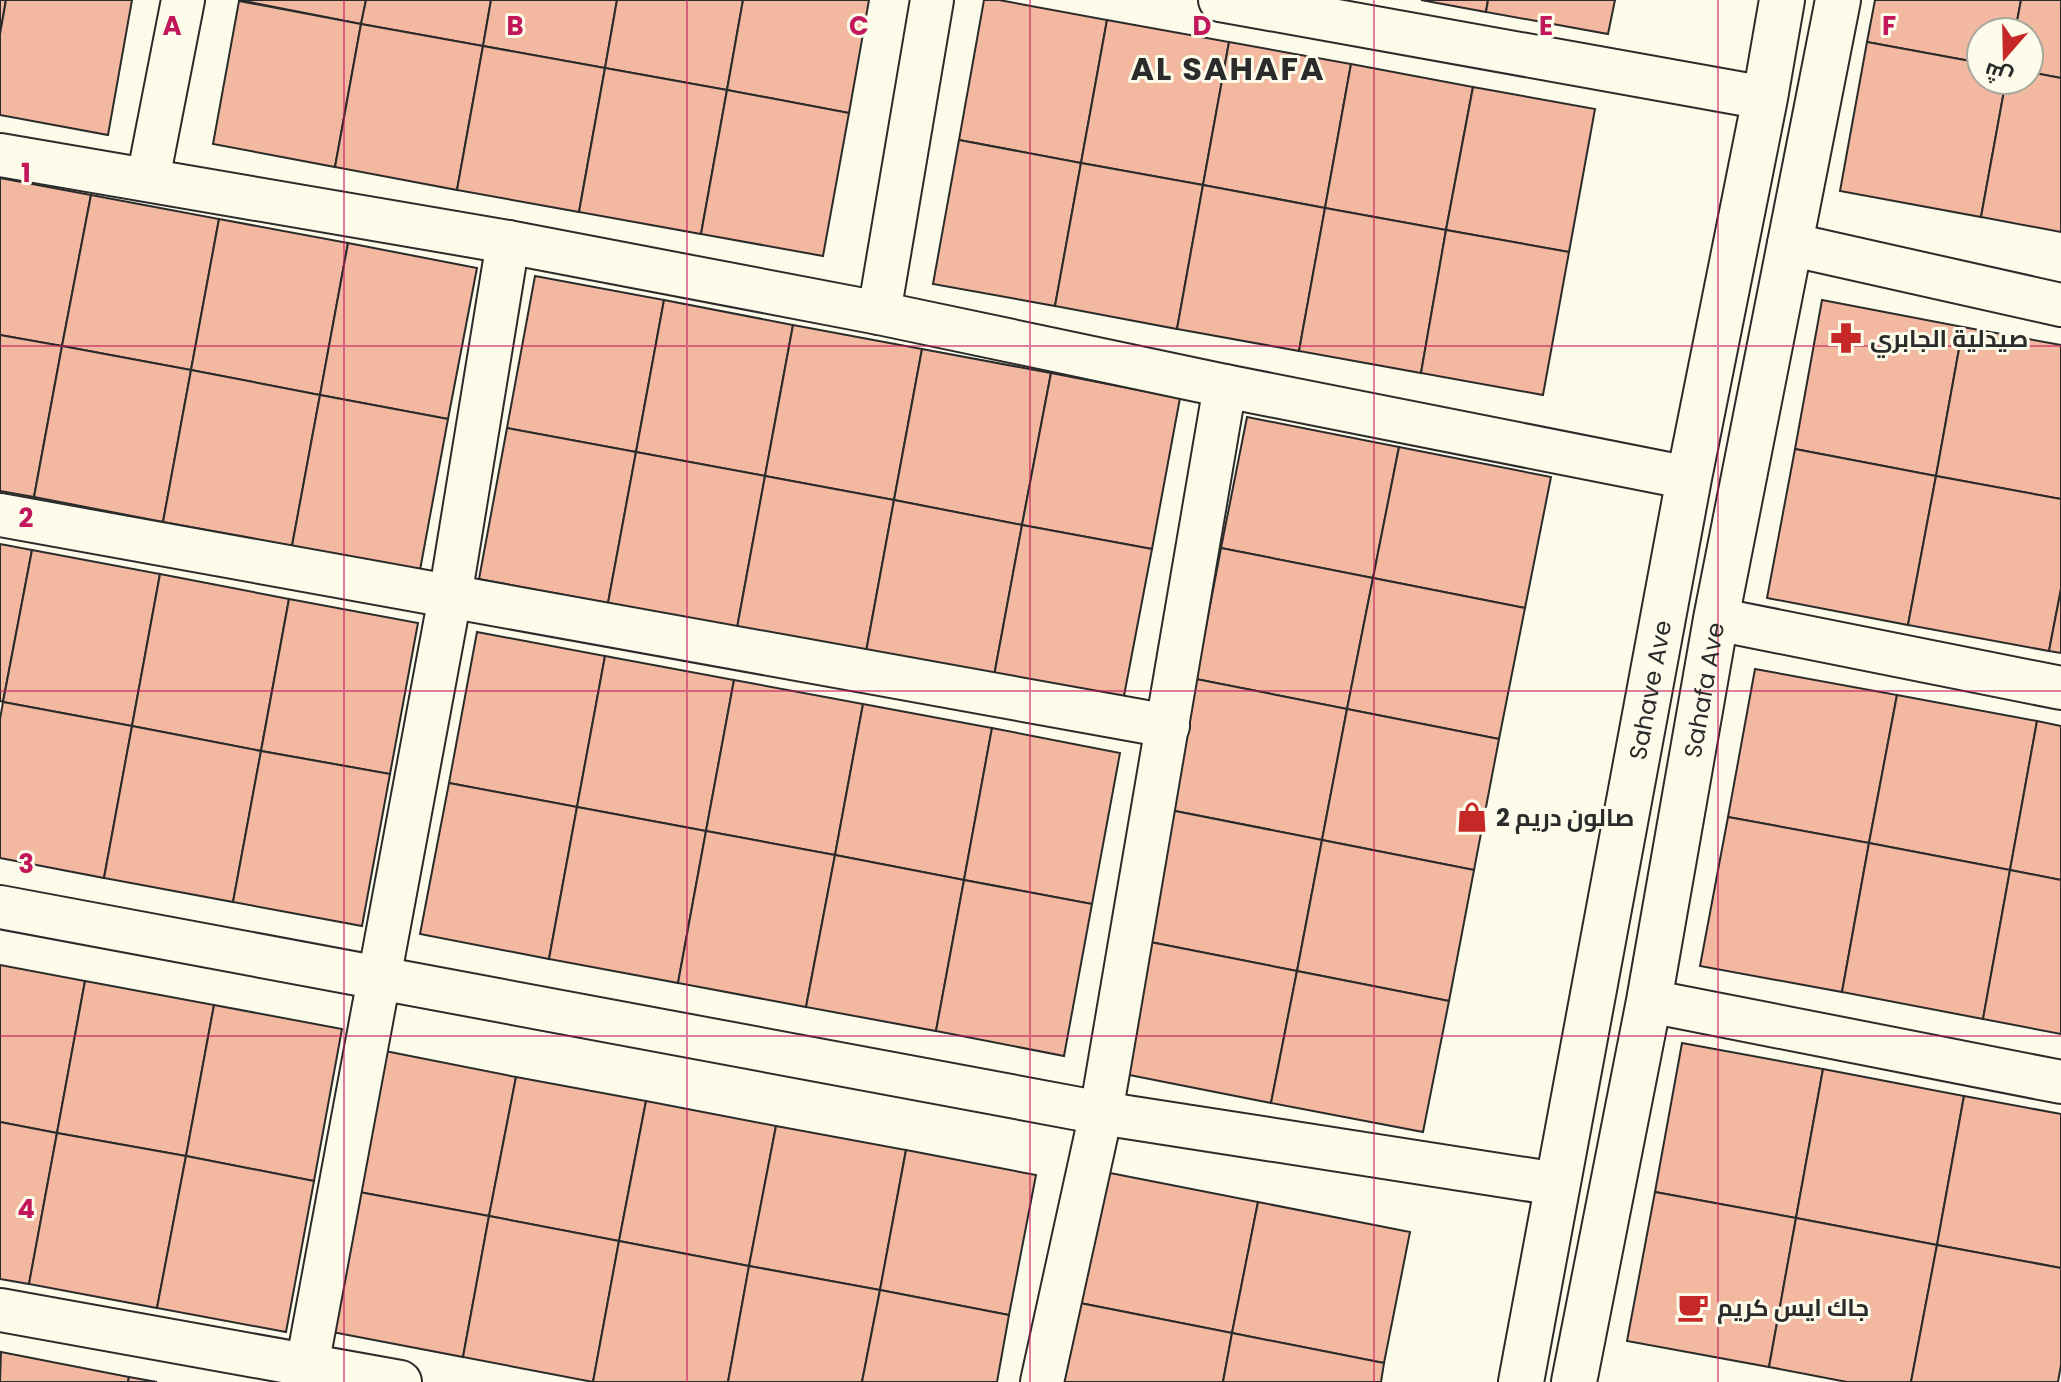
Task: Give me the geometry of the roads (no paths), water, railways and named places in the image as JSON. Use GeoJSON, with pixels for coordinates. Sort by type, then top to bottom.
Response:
{"type":"FeatureCollection","features":[{"type":"Feature","properties":{"kind":"main road","name":"Sahave Ave"},"geometry":{"type":"LineString","coordinates":[[1521,1382],[1689,478],[1782,0]]}},
{"type":"Feature","properties":{"kind":"main road","name":"Sahafa Ave"},"geometry":{"type":"LineString","coordinates":[[1574,1382],[1649,1001],[1716,619],[1838,0]]}},
{"type":"Feature","properties":{"kind":"street"},"geometry":{"type":"LineString","coordinates":[[148,179],[183,0]]}},
{"type":"Feature","properties":{"kind":"street"},"geometry":{"type":"LineString","coordinates":[[879,313],[932,0]]}},
{"type":"Feature","properties":{"kind":"street"},"geometry":{"type":"LineString","coordinates":[[1220,0],[1765,98]]}},
{"type":"Feature","properties":{"kind":"street"},"geometry":{"type":"LineString","coordinates":[[0,155],[508,242],[879,313],[1225,386],[1689,478]]}},
{"type":"Feature","properties":{"kind":"street"},"geometry":{"type":"LineString","coordinates":[[306,1373],[450,597],[508,242]]}},
{"type":"Feature","properties":{"kind":"street"},"geometry":{"type":"LineString","coordinates":[[1789,244],[2061,305]]}},
{"type":"Feature","properties":{"kind":"street"},"geometry":{"type":"LineString","coordinates":[[1042,1382],[1101,1113],[1225,386]]}},
{"type":"Feature","properties":{"kind":"street"},"geometry":{"type":"LineString","coordinates":[[0,515],[1168,726]]}},
{"type":"Feature","properties":{"kind":"street"},"geometry":{"type":"LineString","coordinates":[[1716,619],[2061,688]]}},
{"type":"Feature","properties":{"kind":"street"},"geometry":{"type":"LineString","coordinates":[[0,907],[1101,1113],[1557,1184]]}},
{"type":"Feature","properties":{"kind":"street"},"geometry":{"type":"LineString","coordinates":[[1649,1001],[2061,1082]]}},
{"type":"Feature","properties":{"kind":"street"},"geometry":{"type":"LineString","coordinates":[[0,1310],[306,1373],[400,1382]]}},
{"type":"Feature","properties":{"kind":"place","name":"صيدلية الجابري"},"geometry":{"type":"Point","coordinates":[1846,338]}},
{"type":"Feature","properties":{"kind":"place","name":"صالون دريم 2"},"geometry":{"type":"Point","coordinates":[1472,817]}},
{"type":"Feature","properties":{"kind":"place","name":"جاك ايس كريم"},"geometry":{"type":"Point","coordinates":[1693,1307]}},
{"type":"Feature","properties":{"kind":"district","name":"AL SAHAFA"},"geometry":{"type":"Point","coordinates":[1228,68]}}]}
